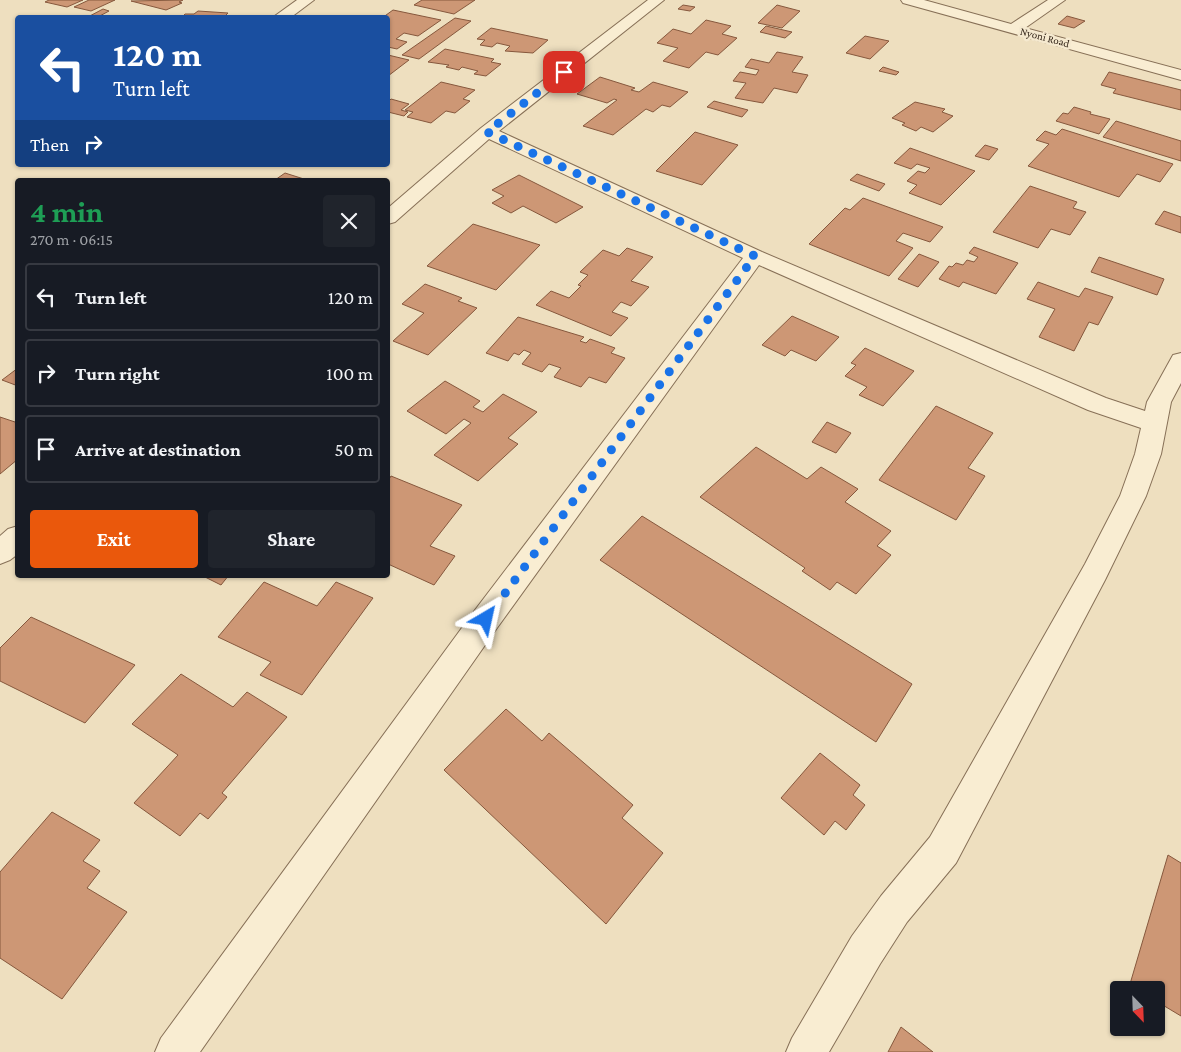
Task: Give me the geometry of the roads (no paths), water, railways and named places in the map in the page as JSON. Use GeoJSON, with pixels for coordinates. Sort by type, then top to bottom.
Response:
{"type":"FeatureCollection","features":[{"type":"Feature","properties":{"kind":"street"},"geometry":{"type":"LineString","coordinates":[[284,15],[308,0]]}},
{"type":"Feature","properties":{"kind":"street"},"geometry":{"type":"LineString","coordinates":[[390,216],[487,132],[657,0]]}},
{"type":"Feature","properties":{"kind":"street","name":"Nyoni Road"},"geometry":{"type":"LineString","coordinates":[[908,0],[1181,75]]}},
{"type":"Feature","properties":{"kind":"street"},"geometry":{"type":"LineString","coordinates":[[1013,29],[1058,0]]}},
{"type":"Feature","properties":{"kind":"street"},"geometry":{"type":"LineString","coordinates":[[487,132],[755,256],[1097,404],[1153,423]]}},
{"type":"Feature","properties":{"kind":"street"},"geometry":{"type":"LineString","coordinates":[[175,1052],[486,619],[755,256]]}},
{"type":"Feature","properties":{"kind":"street"},"geometry":{"type":"LineString","coordinates":[[806,1052],[866,950],[894,909],[943,850],[1095,572],[1133,496],[1148,454],[1153,423],[1159,402],[1181,361]]}},
{"type":"Feature","properties":{"kind":"street"},"geometry":{"type":"LineString","coordinates":[[0,552],[15,540]]}}]}
